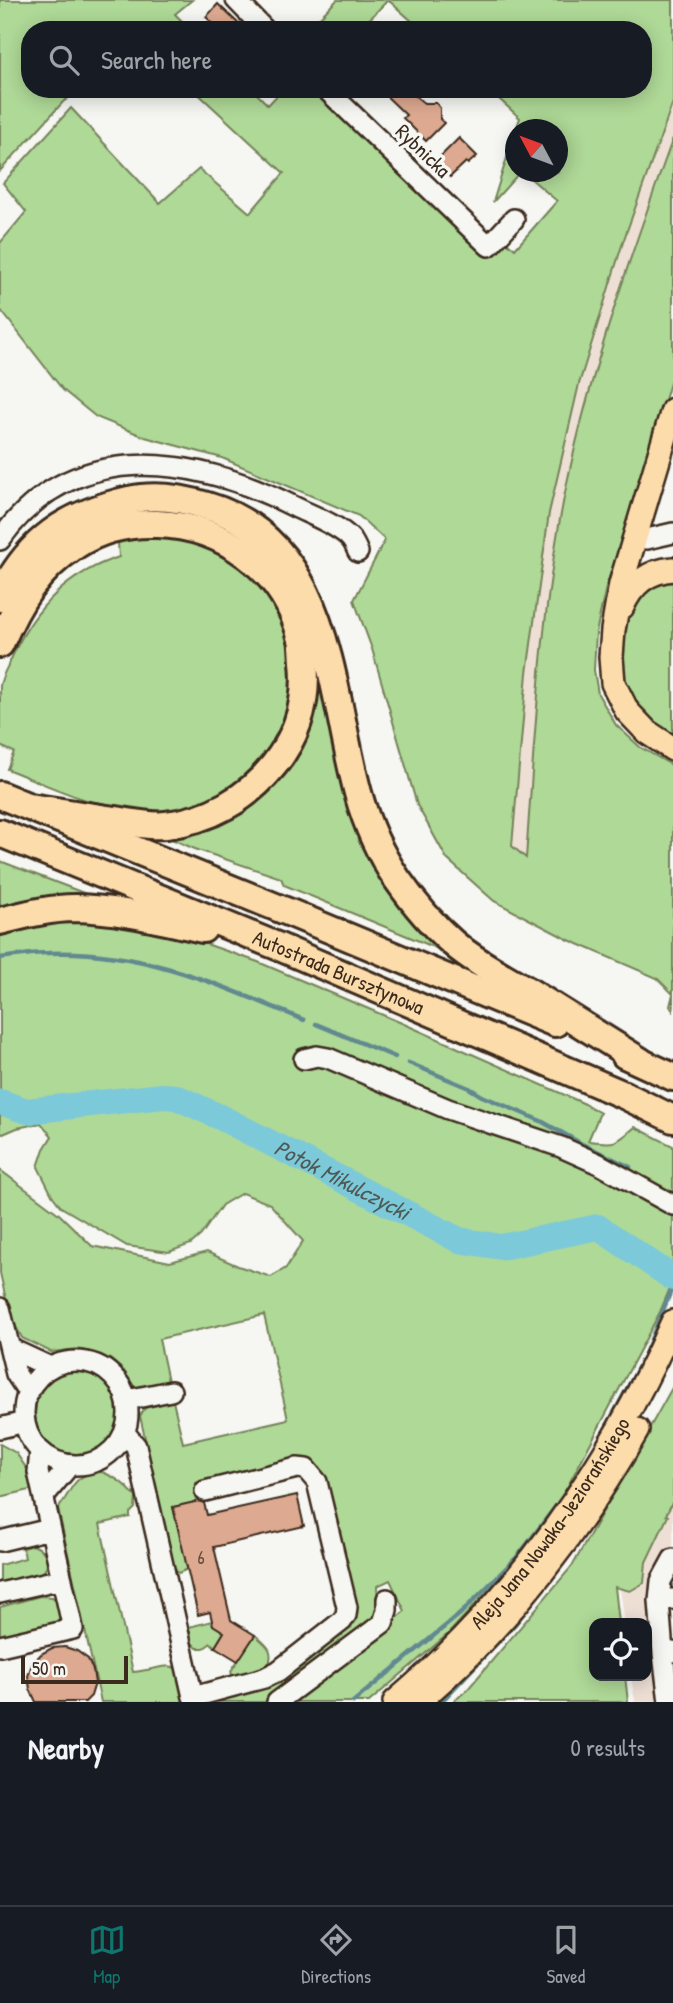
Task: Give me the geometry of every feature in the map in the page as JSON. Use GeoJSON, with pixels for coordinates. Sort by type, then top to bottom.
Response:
{"type":"FeatureCollection","features":[{"type":"Feature","properties":{"kind":"highway"},"geometry":{"type":"LineString","coordinates":[[0,598],[9,579],[28,553],[49,534],[70,520],[106,505],[142,497],[181,498],[221,510],[251,527],[276,548],[294,570],[308,596],[321,629],[359,795],[378,843],[396,878],[420,910],[453,943],[488,968],[640,1062]]}},
{"type":"Feature","properties":{"kind":"highway"},"geometry":{"type":"LineString","coordinates":[[0,643],[27,591],[49,565],[78,543],[114,527],[143,523],[177,525],[211,534],[235,547],[262,568],[285,599],[302,636],[305,674],[302,712],[286,750],[260,783],[227,807],[188,821],[163,825],[30,807]]}},
{"type":"Feature","properties":{"kind":"highway","name":"Autostrada Bursztynowa"},"geometry":{"type":"LineString","coordinates":[[0,795],[546,1019],[673,1077]]}},
{"type":"Feature","properties":{"kind":"highway","name":"Autostrada Bursztynowa"},"geometry":{"type":"LineString","coordinates":[[0,833],[277,946],[624,1095],[673,1119]]}},
{"type":"Feature","properties":{"kind":"highway"},"geometry":{"type":"LineString","coordinates":[[0,921],[73,908],[115,911],[277,946]]}},
{"type":"Feature","properties":{"kind":"main road"},"geometry":{"type":"LineString","coordinates":[[672,415],[621,584],[611,657],[613,683],[627,710],[647,732],[673,750]]}},
{"type":"Feature","properties":{"kind":"main road"},"geometry":{"type":"LineString","coordinates":[[613,630],[627,596],[640,580],[654,572],[673,569]]}},
{"type":"Feature","properties":{"kind":"main road","name":"Aleja Jana Nowaka-Jeziorańskiego"},"geometry":{"type":"LineString","coordinates":[[395,1702],[440,1660],[527,1566],[606,1453],[638,1396],[673,1322]]}},
{"type":"Feature","properties":{"kind":"main road","name":"Aleja Jana Nowaka-Jeziorańskiego"},"geometry":{"type":"LineString","coordinates":[[418,1702],[441,1683],[505,1615],[584,1516],[618,1464],[673,1360]]}},
{"type":"Feature","properties":{"kind":"street"},"geometry":{"type":"LineString","coordinates":[[236,0],[256,21]]}},
{"type":"Feature","properties":{"kind":"street","name":"Rybnicka"},"geometry":{"type":"LineString","coordinates":[[335,98],[489,246],[514,219]]}},
{"type":"Feature","properties":{"kind":"street"},"geometry":{"type":"LineString","coordinates":[[0,540],[13,521],[35,500],[70,479],[106,469],[145,464],[176,467],[227,479],[283,501],[343,532],[353,540],[358,552]]}},
{"type":"Feature","properties":{"kind":"street"},"geometry":{"type":"LineString","coordinates":[[636,536],[647,539],[673,533]]}},
{"type":"Feature","properties":{"kind":"street"},"geometry":{"type":"LineString","coordinates":[[304,1059],[317,1056],[328,1058],[448,1109],[561,1147],[599,1164],[673,1205]]}},
{"type":"Feature","properties":{"kind":"street"},"geometry":{"type":"LineString","coordinates":[[0,1308],[16,1374],[28,1392]]}},
{"type":"Feature","properties":{"kind":"street"},"geometry":{"type":"LineString","coordinates":[[11,1349],[50,1367]]}},
{"type":"Feature","properties":{"kind":"street"},"geometry":{"type":"LineString","coordinates":[[69,1360],[88,1361],[106,1369],[120,1383],[127,1401],[129,1417],[125,1433],[117,1445],[95,1462],[70,1465],[54,1460],[40,1451],[28,1432],[25,1401],[28,1392],[37,1377],[50,1367],[69,1360]]}},
{"type":"Feature","properties":{"kind":"street"},"geometry":{"type":"LineString","coordinates":[[127,1401],[171,1391]]}},
{"type":"Feature","properties":{"kind":"street"},"geometry":{"type":"LineString","coordinates":[[0,1428],[25,1422]]}},
{"type":"Feature","properties":{"kind":"street"},"geometry":{"type":"LineString","coordinates":[[125,1433],[136,1446],[194,1700],[278,1671],[342,1622],[347,1607],[317,1482],[306,1469],[297,1468],[205,1491]]}},
{"type":"Feature","properties":{"kind":"street"},"geometry":{"type":"LineString","coordinates":[[0,1646],[73,1629],[38,1472],[40,1451]]}},
{"type":"Feature","properties":{"kind":"street"},"geometry":{"type":"LineString","coordinates":[[106,1455],[142,1478]]}},
{"type":"Feature","properties":{"kind":"street"},"geometry":{"type":"LineString","coordinates":[[45,1495],[70,1465]]}},
{"type":"Feature","properties":{"kind":"street"},"geometry":{"type":"LineString","coordinates":[[0,1541],[50,1529]]}},
{"type":"Feature","properties":{"kind":"street"},"geometry":{"type":"LineString","coordinates":[[669,1702],[666,1600],[661,1581],[673,1559]]}},
{"type":"Feature","properties":{"kind":"street"},"geometry":{"type":"LineString","coordinates":[[0,1593],[62,1579]]}},
{"type":"Feature","properties":{"kind":"street"},"geometry":{"type":"LineString","coordinates":[[277,1702],[383,1623],[387,1599]]}},
{"type":"Feature","properties":{"kind":"shaded area"},"geometry":{"type":"Polygon","coordinates":[[[673,102],[673,138],[634,246],[591,386],[567,484],[550,582],[539,673],[526,859],[512,846],[527,673],[549,513],[579,384],[623,242],[673,102]]]}},
{"type":"Feature","properties":{"kind":"shaded area"},"geometry":{"type":"Polygon","coordinates":[[[673,1479],[673,1702],[635,1702],[632,1681],[652,1681],[652,1618],[624,1618],[620,1589],[673,1479]]]}},
{"type":"Feature","properties":{"kind":"green space"},"geometry":{"type":"Polygon","coordinates":[[[0,0],[192,0],[175,14],[182,21],[21,21],[21,98],[69,98],[0,171],[0,0]]]}},
{"type":"Feature","properties":{"kind":"green space"},"geometry":{"type":"Polygon","coordinates":[[[337,0],[388,0],[368,21],[316,21],[337,0]]]}},
{"type":"Feature","properties":{"kind":"green space"},"geometry":{"type":"Polygon","coordinates":[[[388,0],[673,0],[673,102],[623,242],[579,384],[549,513],[527,673],[512,846],[526,858],[545,623],[558,530],[577,439],[628,266],[673,138],[673,373],[606,587],[596,633],[594,670],[598,694],[616,725],[640,747],[673,766],[673,994],[657,978],[569,940],[494,901],[447,859],[417,805],[372,649],[354,600],[385,540],[359,516],[222,458],[145,437],[96,417],[63,390],[0,309],[0,243],[26,212],[3,183],[71,108],[160,203],[199,169],[250,213],[284,173],[203,98],[261,98],[268,105],[275,98],[328,98],[490,254],[503,239],[515,249],[557,201],[535,182],[568,182],[568,119],[520,119],[498,98],[652,98],[652,21],[412,21],[388,0]]]}},
{"type":"Feature","properties":{"kind":"green space"},"geometry":{"type":"Polygon","coordinates":[[[505,164],[505,182],[511,182],[493,202],[505,164]]]}},
{"type":"Feature","properties":{"kind":"green space"},"geometry":{"type":"Polygon","coordinates":[[[154,537],[206,548],[250,576],[278,614],[291,657],[288,701],[273,743],[243,778],[202,802],[149,811],[94,802],[7,769],[14,752],[0,746],[0,686],[31,623],[42,608],[69,583],[84,572],[119,557],[118,543],[154,537]]]}},
{"type":"Feature","properties":{"kind":"green space"},"geometry":{"type":"Polygon","coordinates":[[[673,580],[673,739],[635,707],[621,673],[624,624],[633,602],[653,585],[673,580]]]}},
{"type":"Feature","properties":{"kind":"green space"},"geometry":{"type":"Polygon","coordinates":[[[312,646],[347,790],[439,944],[436,948],[284,885],[281,878],[162,835],[264,793],[312,646]]]}},
{"type":"Feature","properties":{"kind":"green space"},"geometry":{"type":"Polygon","coordinates":[[[0,861],[102,900],[0,911],[0,861]]]}},
{"type":"Feature","properties":{"kind":"green space"},"geometry":{"type":"Polygon","coordinates":[[[61,917],[115,920],[183,936],[258,962],[585,1104],[600,1113],[588,1141],[614,1142],[635,1127],[673,1146],[673,1281],[660,1312],[562,1497],[534,1541],[448,1634],[369,1702],[285,1702],[405,1611],[390,1580],[377,1586],[379,1616],[273,1698],[265,1702],[201,1702],[271,1682],[351,1618],[302,1460],[291,1459],[196,1483],[201,1501],[173,1507],[188,1569],[179,1573],[175,1571],[140,1416],[145,1408],[173,1401],[183,1443],[288,1419],[264,1315],[159,1339],[168,1381],[138,1389],[110,1359],[78,1349],[51,1352],[22,1338],[9,1313],[0,1273],[0,1170],[59,1214],[92,1246],[170,1262],[207,1252],[271,1277],[286,1268],[303,1241],[270,1204],[242,1193],[222,1205],[201,1235],[191,1244],[169,1252],[127,1246],[61,1207],[52,1195],[38,1167],[52,1136],[41,1123],[3,1134],[0,1132],[0,933],[61,917]]]}},
{"type":"Feature","properties":{"kind":"green space"},"geometry":{"type":"Polygon","coordinates":[[[77,1371],[93,1374],[107,1383],[116,1397],[119,1413],[116,1429],[107,1443],[93,1452],[77,1455],[61,1452],[47,1443],[38,1429],[35,1413],[38,1397],[47,1383],[61,1374],[77,1371]]]}},
{"type":"Feature","properties":{"kind":"green space"},"geometry":{"type":"Polygon","coordinates":[[[673,1386],[673,1501],[646,1562],[644,1583],[630,1591],[615,1587],[618,1618],[589,1618],[589,1681],[626,1681],[628,1702],[453,1702],[468,1689],[573,1565],[673,1386]]]}},
{"type":"Feature","properties":{"kind":"green space"},"geometry":{"type":"Polygon","coordinates":[[[0,1444],[16,1453],[31,1475],[34,1489],[0,1497],[0,1444]]]}},
{"type":"Feature","properties":{"kind":"green space"},"geometry":{"type":"Polygon","coordinates":[[[102,1472],[121,1482],[136,1497],[135,1508],[130,1517],[100,1524],[133,1672],[172,1667],[181,1676],[190,1702],[101,1702],[58,1509],[79,1479],[102,1472]]]}},
{"type":"Feature","properties":{"kind":"green space"},"geometry":{"type":"Polygon","coordinates":[[[32,1545],[42,1550],[46,1558],[46,1568],[42,1573],[30,1579],[0,1585],[0,1565],[25,1558],[23,1548],[32,1545]]]}},
{"type":"Feature","properties":{"kind":"green space"},"geometry":{"type":"Polygon","coordinates":[[[40,1596],[52,1597],[59,1602],[62,1616],[58,1621],[43,1628],[0,1638],[0,1607],[40,1596]]]}},
{"type":"Feature","properties":{"kind":"green space"},"geometry":{"type":"Polygon","coordinates":[[[212,1621],[213,1625],[224,1632],[215,1647],[211,1643],[204,1648],[197,1648],[192,1643],[189,1627],[212,1621]]]}},
{"type":"Feature","properties":{"kind":"green space"},"geometry":{"type":"Polygon","coordinates":[[[255,1635],[270,1652],[268,1667],[233,1678],[231,1671],[255,1635]]]}},
{"type":"Feature","properties":{"kind":"building"},"geometry":{"type":"Polygon","coordinates":[[[218,4],[236,21],[210,21],[206,17],[218,4]]]}},
{"type":"Feature","properties":{"kind":"building"},"geometry":{"type":"Polygon","coordinates":[[[388,98],[418,98],[424,103],[436,103],[440,108],[440,119],[444,123],[426,141],[403,118],[406,115],[388,98]]]}},
{"type":"Feature","properties":{"kind":"building"},"geometry":{"type":"Polygon","coordinates":[[[459,138],[477,156],[450,177],[435,162],[459,138]]]}},
{"type":"Feature","properties":{"kind":"building"},"geometry":{"type":"Polygon","coordinates":[[[297,1495],[304,1526],[214,1547],[231,1620],[255,1635],[238,1661],[215,1647],[224,1632],[213,1625],[210,1612],[198,1615],[173,1507],[199,1501],[204,1503],[207,1515],[297,1495]]]}},
{"type":"Feature","properties":{"kind":"building"},"geometry":{"type":"Polygon","coordinates":[[[65,1647],[88,1659],[95,1683],[91,1696],[85,1702],[36,1702],[28,1676],[32,1664],[41,1654],[52,1648],[65,1647]]]}},
{"type":"Feature","properties":{"kind":"waterway"},"geometry":{"type":"LineString","coordinates":[[0,958],[42,953],[83,953],[148,963],[211,982],[304,1020]]}},
{"type":"Feature","properties":{"kind":"waterway"},"geometry":{"type":"LineString","coordinates":[[316,1024],[395,1057]]}},
{"type":"Feature","properties":{"kind":"waterway"},"geometry":{"type":"LineString","coordinates":[[409,1063],[541,1121],[630,1167]]}},
{"type":"Feature","properties":{"kind":"waterway","name":"Potok Mikulczycki"},"geometry":{"type":"LineString","coordinates":[[0,1102],[27,1111],[163,1096],[176,1097],[459,1240],[501,1247],[598,1227],[673,1278]]}},
{"type":"Feature","properties":{"kind":"waterway"},"geometry":{"type":"LineString","coordinates":[[597,1444],[643,1359],[673,1286]]}},
{"type":"Feature","properties":{"kind":"waterway"},"geometry":{"type":"LineString","coordinates":[[353,1702],[460,1614],[518,1556],[562,1498]]}},
{"type":"Feature","properties":{"kind":"waterway"},"geometry":{"type":"LineString","coordinates":[[441,1702],[516,1623],[543,1588]]}}]}
